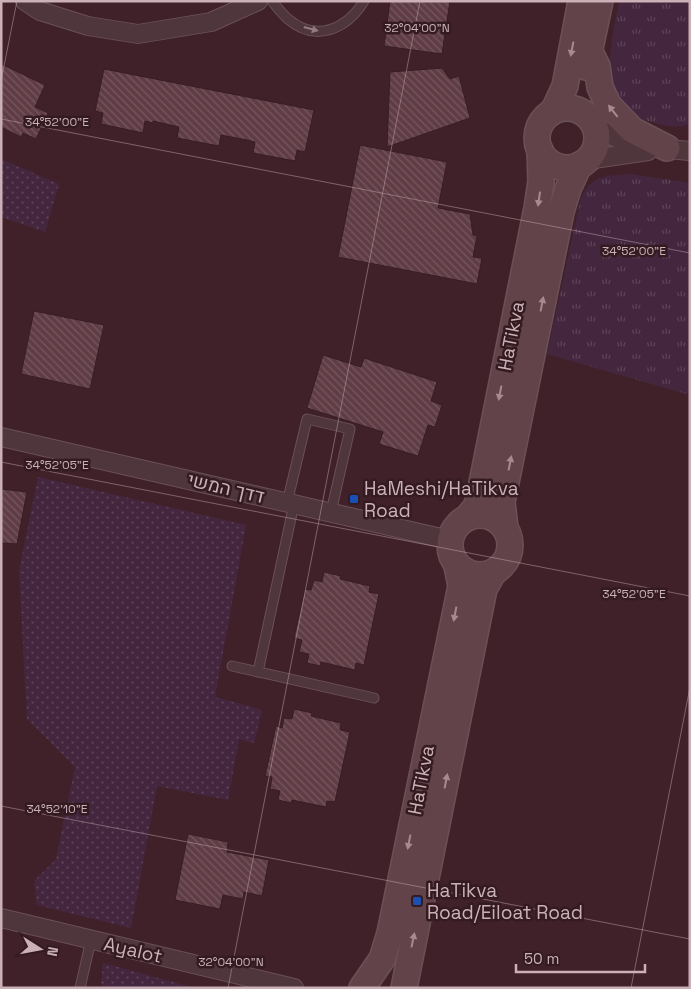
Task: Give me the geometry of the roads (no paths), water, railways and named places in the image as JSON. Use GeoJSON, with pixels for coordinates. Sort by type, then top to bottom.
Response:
{"type":"FeatureCollection","features":[{"type":"Feature","properties":{"kind":"street"},"geometry":{"type":"LineString","coordinates":[[25,1],[40,11],[88,26],[138,34],[211,22],[258,1]]}},
{"type":"Feature","properties":{"kind":"street"},"geometry":{"type":"LineString","coordinates":[[581,1],[565,86],[554,110],[543,119],[539,127],[537,137],[540,150],[545,158],[556,166],[566,168],[583,162],[628,153],[677,150]]}},
{"type":"Feature","properties":{"kind":"street"},"geometry":{"type":"LineString","coordinates":[[583,162],[596,143],[589,119],[586,69],[600,1]]}},
{"type":"Feature","properties":{"kind":"street"},"geometry":{"type":"LineString","coordinates":[[589,50],[598,66],[600,87],[608,105],[632,130],[677,150]]}},
{"type":"Feature","properties":{"kind":"street"},"geometry":{"type":"LineString","coordinates":[[554,110],[572,108],[612,137],[631,143],[677,150]]}},
{"type":"Feature","properties":{"kind":"street","name":"HaTikva"},"geometry":{"type":"LineString","coordinates":[[467,518],[476,508],[479,498],[536,218],[541,182],[540,150]]}},
{"type":"Feature","properties":{"kind":"street","name":"HaTikva"},"geometry":{"type":"LineString","coordinates":[[505,528],[502,502],[561,212],[568,189],[583,162]]}},
{"type":"Feature","properties":{"kind":"street","name":"דדך המשי"},"geometry":{"type":"LineString","coordinates":[[1,437],[450,540]]}},
{"type":"Feature","properties":{"kind":"street"},"geometry":{"type":"LineString","coordinates":[[481,515],[490,517],[505,528],[509,537],[510,551],[504,564],[493,573],[474,575],[457,566],[451,554],[450,540],[456,527],[467,518],[481,515]]}},
{"type":"Feature","properties":{"kind":"street","name":"HaTikva"},"geometry":{"type":"LineString","coordinates":[[364,988],[382,959],[390,933],[461,586],[457,566]]}},
{"type":"Feature","properties":{"kind":"street","name":"HaTikva"},"geometry":{"type":"LineString","coordinates":[[404,988],[484,589],[493,573]]}},
{"type":"Feature","properties":{"kind":"street","name":"Ayalot"},"geometry":{"type":"LineString","coordinates":[[1,918],[294,988]]}},
{"type":"Feature","properties":{"kind":"street"},"geometry":{"type":"LineString","coordinates":[[364,988],[378,986],[388,988]]}},
{"type":"Feature","properties":{"kind":"lane"},"geometry":{"type":"LineString","coordinates":[[272,1],[289,20],[306,28],[323,32],[341,27],[355,16],[364,1]]}},
{"type":"Feature","properties":{"kind":"lane"},"geometry":{"type":"LineString","coordinates":[[258,672],[307,419],[350,429],[330,512]]}},
{"type":"Feature","properties":{"kind":"lane"},"geometry":{"type":"LineString","coordinates":[[232,666],[374,698]]}},
{"type":"Feature","properties":{"kind":"lane"},"geometry":{"type":"LineString","coordinates":[[80,988],[91,940]]}},
{"type":"Feature","properties":{"kind":"place","name":"HaMeshi/HaTikva Road"},"geometry":{"type":"Point","coordinates":[354,499]}},
{"type":"Feature","properties":{"kind":"place","name":"HaTikva Road/Eiloat Road"},"geometry":{"type":"Point","coordinates":[417,901]}}]}
